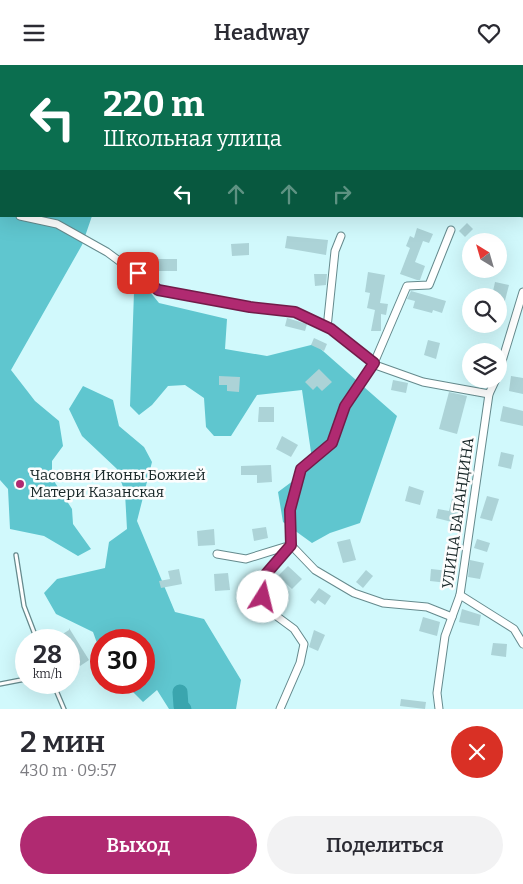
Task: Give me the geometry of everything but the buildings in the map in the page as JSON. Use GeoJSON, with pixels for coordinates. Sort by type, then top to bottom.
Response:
{"type":"FeatureCollection","features":[{"type":"Feature","properties":{"kind":"street"},"geometry":{"type":"LineString","coordinates":[[25,217],[57,224],[106,251],[138,273],[158,290],[250,307],[295,312],[327,328],[374,363],[423,383],[489,394]]}},
{"type":"Feature","properties":{"kind":"street"},"geometry":{"type":"LineString","coordinates":[[450,230],[429,285],[408,286],[374,363],[345,406],[332,443],[301,469],[290,510],[291,545],[315,570],[354,593],[383,603],[427,607],[452,617]]}},
{"type":"Feature","properties":{"kind":"street"},"geometry":{"type":"LineString","coordinates":[[327,328],[335,251],[341,235]]}},
{"type":"Feature","properties":{"kind":"street"},"geometry":{"type":"LineString","coordinates":[[507,345],[523,293]]}},
{"type":"Feature","properties":{"kind":"street","name":"УЛИЦА БАЛАНДИНА"},"geometry":{"type":"LineString","coordinates":[[438,709],[437,693],[445,636],[460,595],[489,394],[492,388]]}},
{"type":"Feature","properties":{"kind":"street"},"geometry":{"type":"LineString","coordinates":[[217,554],[246,559],[291,545]]}},
{"type":"Feature","properties":{"kind":"street"},"geometry":{"type":"LineString","coordinates":[[280,709],[300,663],[304,644],[294,629],[275,615],[263,597],[266,574],[291,545]]}},
{"type":"Feature","properties":{"kind":"street"},"geometry":{"type":"LineString","coordinates":[[460,595],[514,629],[523,644]]}},
{"type":"Feature","properties":{"kind":"lane"},"geometry":{"type":"LineString","coordinates":[[16,555],[24,606],[33,629]]}},
{"type":"Feature","properties":{"kind":"lane"},"geometry":{"type":"LineString","coordinates":[[0,684],[15,681]]}},
{"type":"Feature","properties":{"kind":"lane"},"geometry":{"type":"LineString","coordinates":[[58,694],[64,709]]}},
{"type":"Feature","properties":{"kind":"shaded area"},"geometry":{"type":"Polygon","coordinates":[[[0,217],[92,217],[82,245],[11,370],[35,401],[59,421],[63,446],[52,461],[52,478],[72,509],[73,524],[91,549],[78,556],[44,536],[10,529],[8,489],[0,480],[0,217]]]}},
{"type":"Feature","properties":{"kind":"shaded area"},"geometry":{"type":"Polygon","coordinates":[[[146,287],[159,303],[227,319],[225,349],[267,356],[315,344],[397,416],[360,523],[330,533],[312,543],[283,522],[278,492],[313,466],[302,390],[257,395],[231,436],[214,436],[206,427],[204,398],[185,385],[168,386],[152,405],[139,415],[130,406],[134,292],[146,287]]]}},
{"type":"Feature","properties":{"kind":"shaded area"},"geometry":{"type":"Polygon","coordinates":[[[83,386],[113,400],[119,426],[144,447],[152,462],[137,521],[175,612],[204,619],[241,680],[236,709],[169,709],[157,690],[155,692],[155,629],[90,629],[90,631],[56,614],[44,593],[57,579],[105,568],[109,542],[127,529],[125,493],[117,469],[82,436],[69,409],[83,386]]]}},
{"type":"Feature","properties":{"kind":"shaded area"},"geometry":{"type":"Polygon","coordinates":[[[135,694],[152,694],[143,702],[135,694]]]}},
{"type":"Feature","properties":{"kind":"waterway"},"geometry":{"type":"LineString","coordinates":[[180,692],[181,706],[184,709]]}},
{"type":"Feature","properties":{"kind":"place","name":"Часовня Иконы Божией Матери Казанская"},"geometry":{"type":"Point","coordinates":[20,484]}},
{"type":"Feature","properties":{"kind":"route"},"geometry":{"type":"LineString","coordinates":[[138,273],[158,290],[250,307],[295,312],[331,329],[374,363],[345,406],[332,443],[301,469],[290,510],[291,545],[266,574],[263,597]]}}]}
